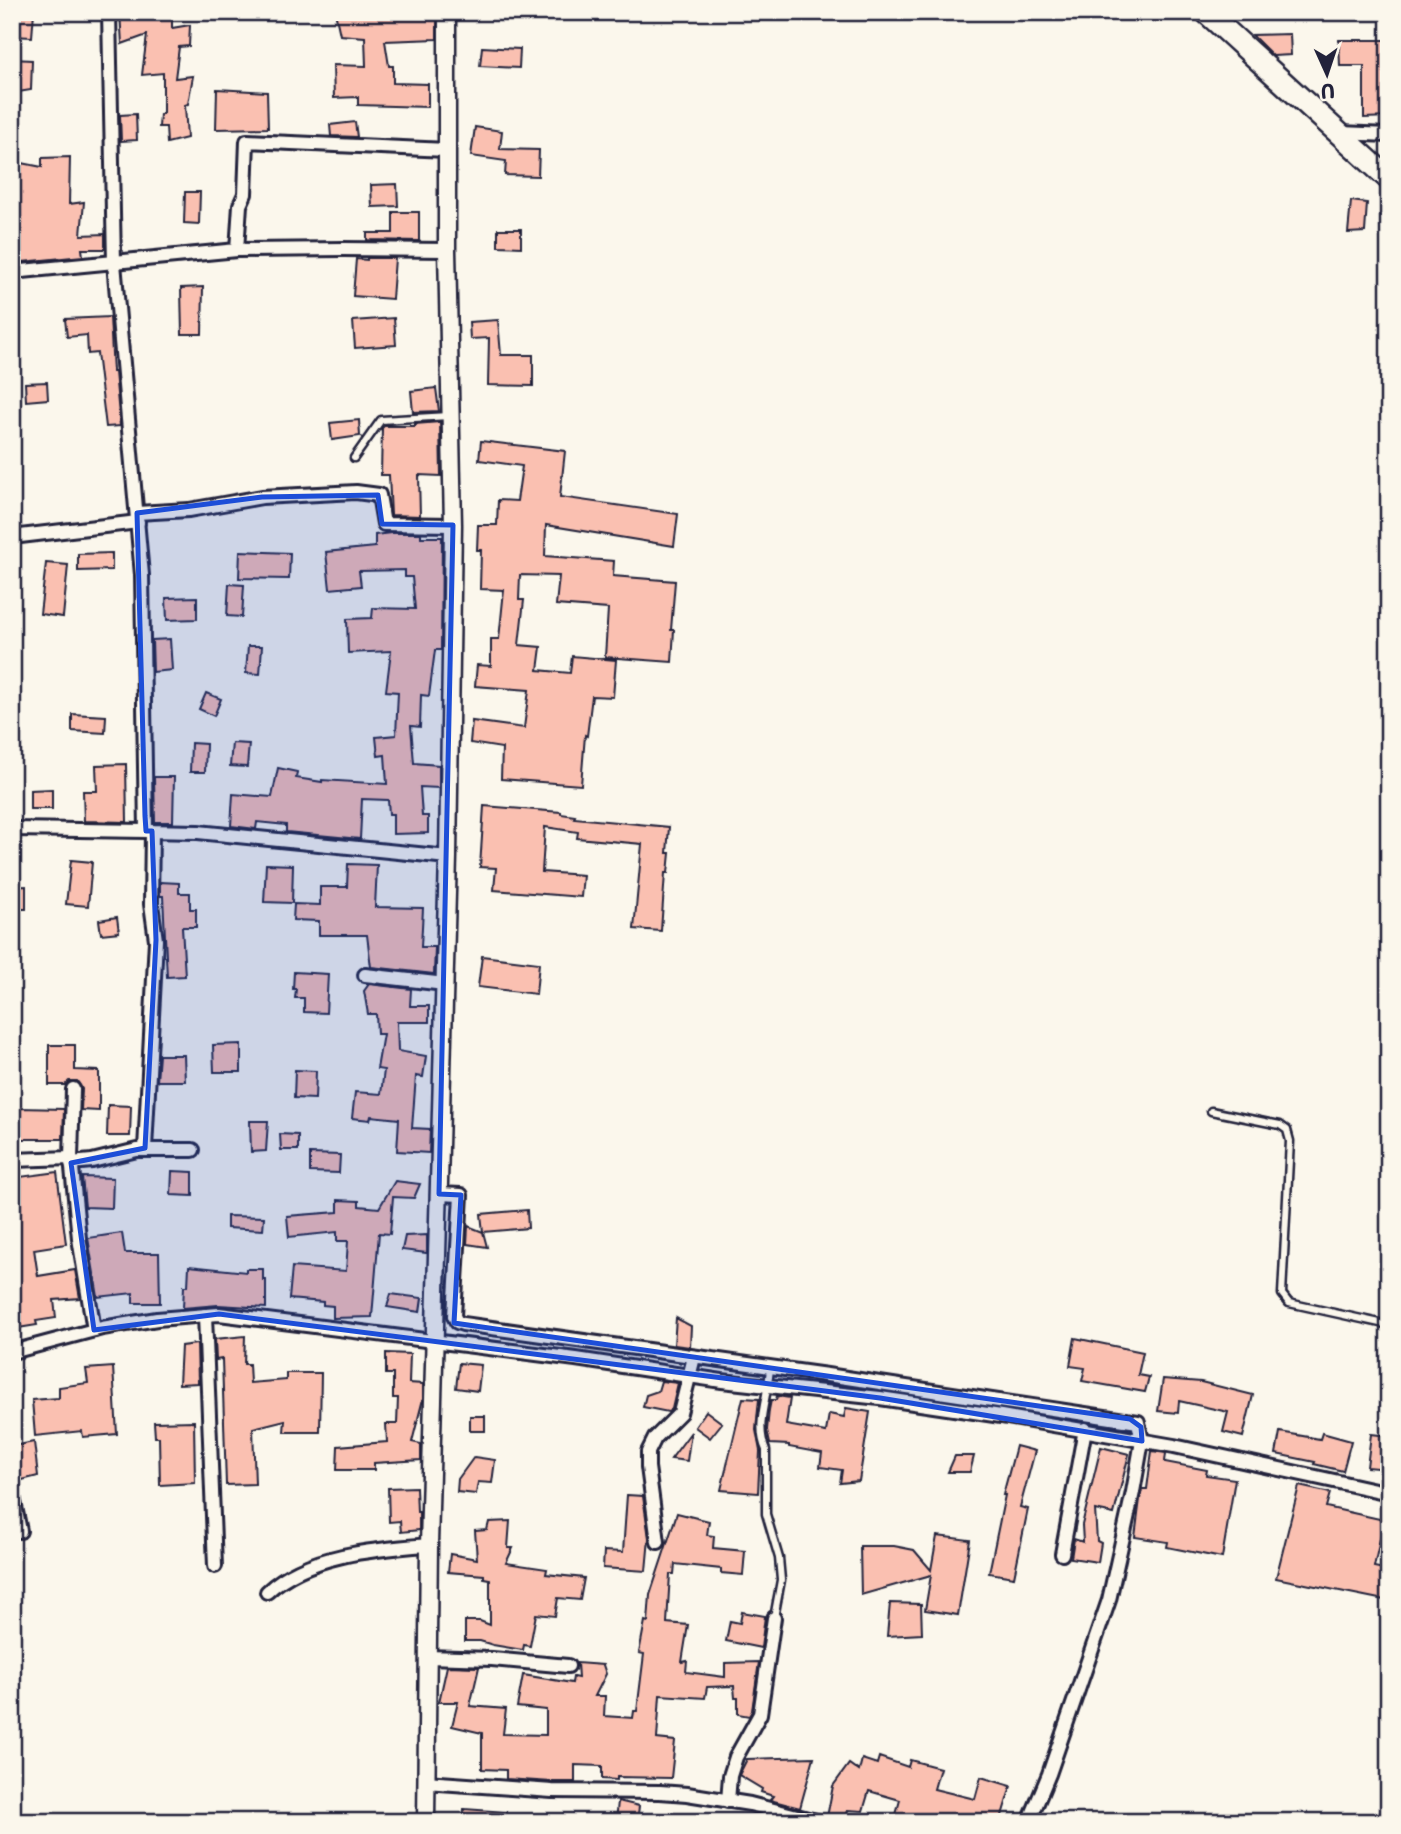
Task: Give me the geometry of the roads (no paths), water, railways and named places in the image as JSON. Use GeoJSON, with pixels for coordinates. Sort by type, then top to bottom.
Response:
{"type":"FeatureCollection","features":[{"type":"Feature","properties":{"kind":"highway"},"geometry":{"type":"LineString","coordinates":[[1206,12],[1389,179]]}},
{"type":"Feature","properties":{"kind":"street"},"geometry":{"type":"LineString","coordinates":[[109,12],[114,263],[142,575],[151,904],[156,940],[145,1149]]}},
{"type":"Feature","properties":{"kind":"street"},"geometry":{"type":"LineString","coordinates":[[426,1822],[429,1545],[436,1341],[447,1194],[444,984],[453,525],[447,250],[447,12]]}},
{"type":"Feature","properties":{"kind":"street"},"geometry":{"type":"LineString","coordinates":[[1336,132],[1389,135]]}},
{"type":"Feature","properties":{"kind":"street"},"geometry":{"type":"LineString","coordinates":[[237,250],[240,205],[245,194],[247,141],[447,150]]}},
{"type":"Feature","properties":{"kind":"street"},"geometry":{"type":"LineString","coordinates":[[12,272],[237,250],[447,250]]}},
{"type":"Feature","properties":{"kind":"street"},"geometry":{"type":"LineString","coordinates":[[12,537],[262,498],[356,492],[379,495],[384,524],[453,525]]}},
{"type":"Feature","properties":{"kind":"street"},"geometry":{"type":"LineString","coordinates":[[12,829],[198,831],[448,857]]}},
{"type":"Feature","properties":{"kind":"street"},"geometry":{"type":"LineString","coordinates":[[365,975],[444,984]]}},
{"type":"Feature","properties":{"kind":"street"},"geometry":{"type":"LineString","coordinates":[[73,1089],[71,1161],[79,1238],[94,1330]]}},
{"type":"Feature","properties":{"kind":"street"},"geometry":{"type":"LineString","coordinates":[[12,1160],[92,1161],[145,1149],[192,1150]]}},
{"type":"Feature","properties":{"kind":"street"},"geometry":{"type":"LineString","coordinates":[[447,1194],[461,1195],[454,1316],[457,1322],[463,1324],[769,1383],[1085,1429],[1389,1493]]}},
{"type":"Feature","properties":{"kind":"street"},"geometry":{"type":"LineString","coordinates":[[12,1352],[94,1330],[157,1319],[219,1314],[576,1359],[770,1369],[1138,1422],[1142,1441],[1109,1600],[1049,1774],[1029,1822]]}},
{"type":"Feature","properties":{"kind":"street"},"geometry":{"type":"LineString","coordinates":[[205,1315],[215,1566]]}},
{"type":"Feature","properties":{"kind":"street"},"geometry":{"type":"LineString","coordinates":[[657,1542],[648,1452],[655,1438],[680,1413],[692,1367]]}},
{"type":"Feature","properties":{"kind":"street"},"geometry":{"type":"LineString","coordinates":[[1062,1554],[1085,1429]]}},
{"type":"Feature","properties":{"kind":"street"},"geometry":{"type":"LineString","coordinates":[[12,1492],[20,1531]]}},
{"type":"Feature","properties":{"kind":"street"},"geometry":{"type":"LineString","coordinates":[[267,1592],[276,1583],[343,1555],[429,1545]]}},
{"type":"Feature","properties":{"kind":"street"},"geometry":{"type":"LineString","coordinates":[[728,1801],[730,1776],[736,1756],[760,1714],[774,1618]]}},
{"type":"Feature","properties":{"kind":"street"},"geometry":{"type":"LineString","coordinates":[[427,1657],[492,1659],[568,1667]]}},
{"type":"Feature","properties":{"kind":"street"},"geometry":{"type":"LineString","coordinates":[[425,1782],[552,1791],[660,1792],[728,1801],[820,1822]]}},
{"type":"Feature","properties":{"kind":"lane"},"geometry":{"type":"LineString","coordinates":[[354,458],[382,420],[449,416]]}},
{"type":"Feature","properties":{"kind":"lane"},"geometry":{"type":"LineString","coordinates":[[1211,1111],[1280,1125],[1287,1130],[1290,1141],[1282,1294],[1285,1299],[1289,1303],[1389,1325]]}},
{"type":"Feature","properties":{"kind":"lane"},"geometry":{"type":"LineString","coordinates":[[770,1369],[760,1430],[766,1450],[766,1514],[779,1558],[781,1580],[774,1618]]}}]}
